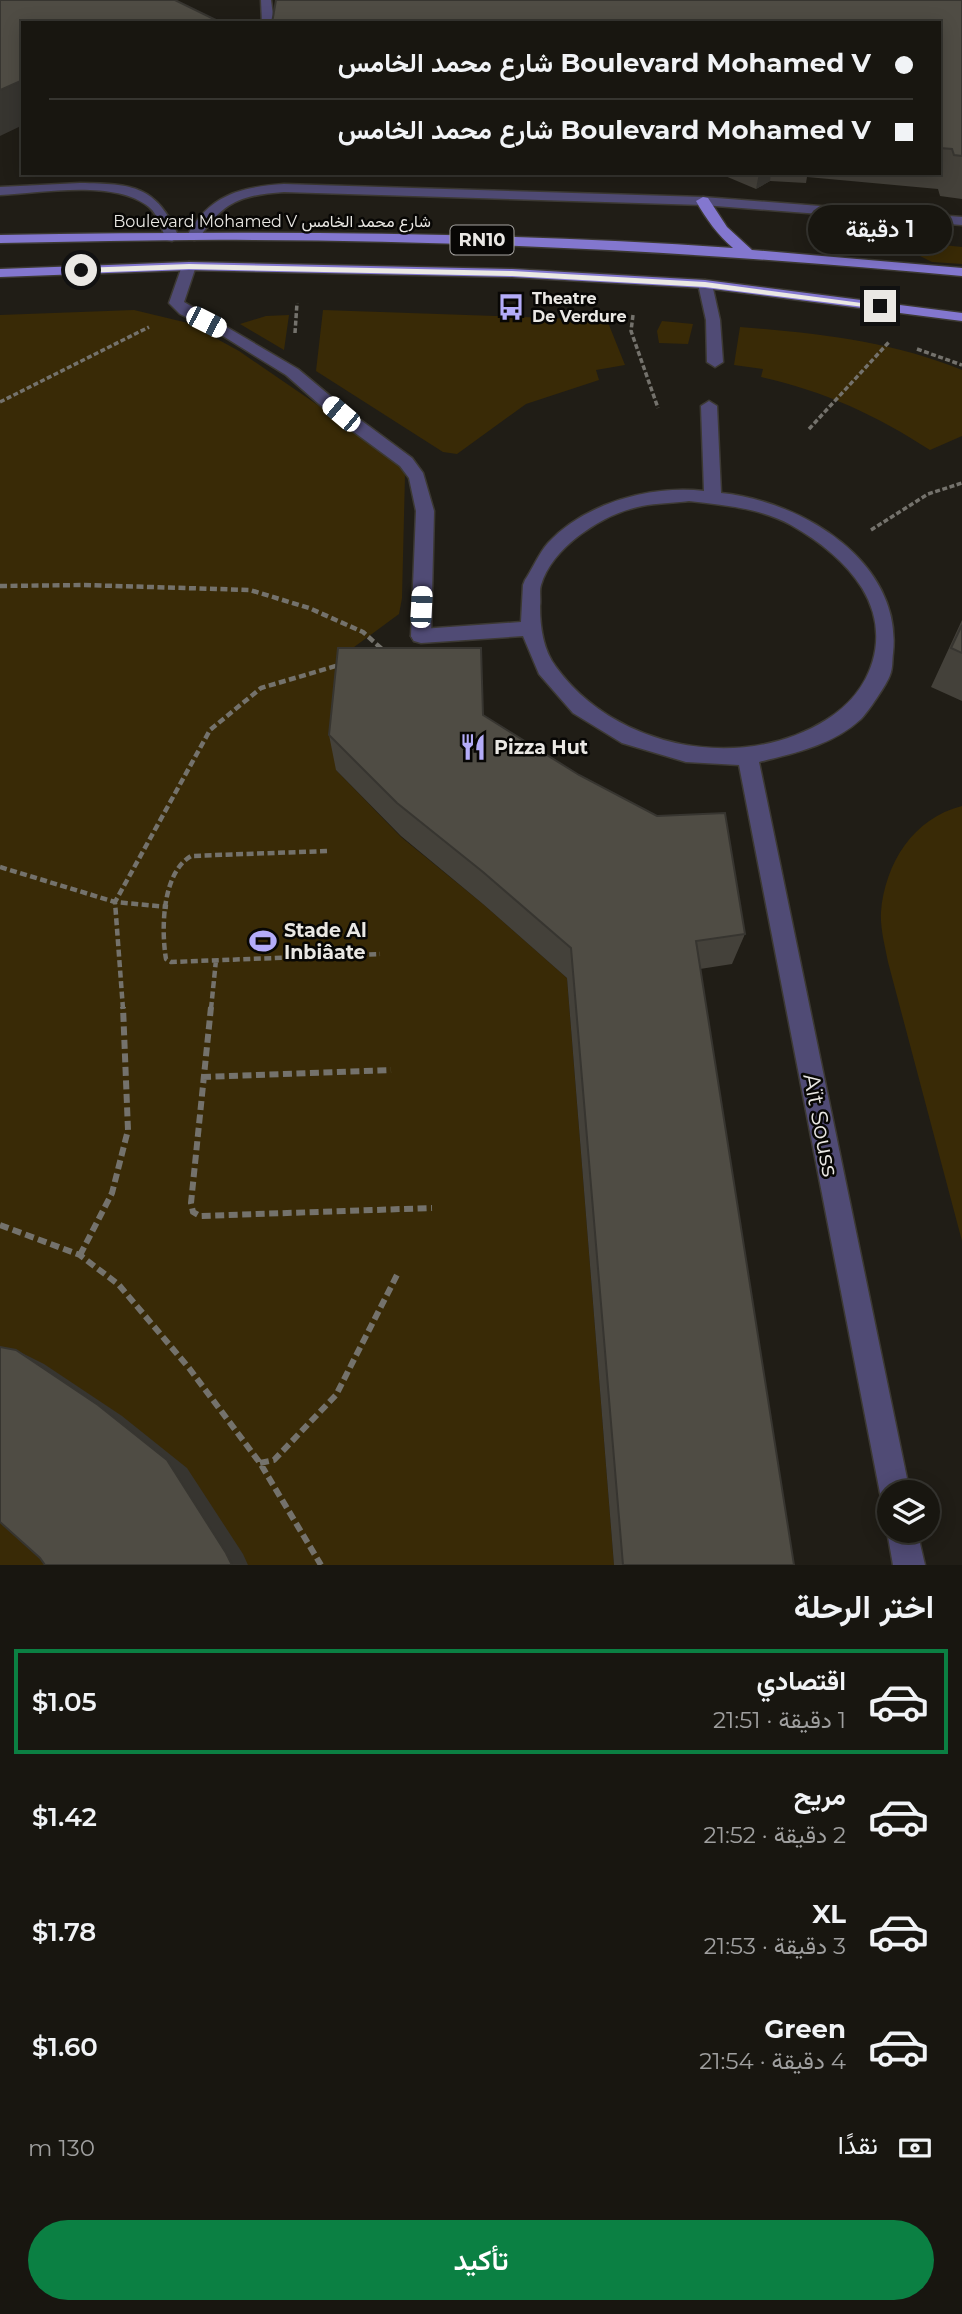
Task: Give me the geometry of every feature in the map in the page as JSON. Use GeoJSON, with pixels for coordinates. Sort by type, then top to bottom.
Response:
{"type":"FeatureCollection","features":[{"type":"Feature","properties":{"kind":"main road"},"geometry":{"type":"LineString","coordinates":[[703,201],[712,219],[727,237],[748,254]]}},
{"type":"Feature","properties":{"kind":"main road","name":"Boulevard Mohamed V شارع محمد الخامس"},"geometry":{"type":"LineString","coordinates":[[0,239],[290,236],[517,241],[748,254],[962,272]]}},
{"type":"Feature","properties":{"kind":"main road","name":"RN10"},"geometry":{"type":"LineString","coordinates":[[0,273],[189,267],[512,273],[705,284],[962,317]]}},
{"type":"Feature","properties":{"kind":"street"},"geometry":{"type":"LineString","coordinates":[[266,0],[268,21]]}},
{"type":"Feature","properties":{"kind":"street"},"geometry":{"type":"LineString","coordinates":[[282,175],[284,188]]}},
{"type":"Feature","properties":{"kind":"street"},"geometry":{"type":"LineString","coordinates":[[0,191],[85,187],[131,193],[156,205],[172,237]]}},
{"type":"Feature","properties":{"kind":"street"},"geometry":{"type":"LineString","coordinates":[[194,236],[204,216],[224,201],[262,189],[284,188],[703,201],[962,221]]}},
{"type":"Feature","properties":{"kind":"street"},"geometry":{"type":"LineString","coordinates":[[189,267],[176,303],[185,311],[228,333],[292,372],[341,414],[406,462],[417,477],[425,511],[421,636],[530,628]]}},
{"type":"Feature","properties":{"kind":"street"},"geometry":{"type":"LineString","coordinates":[[705,284],[713,320],[715,362]]}},
{"type":"Feature","properties":{"kind":"street"},"geometry":{"type":"LineString","coordinates":[[709,406],[713,498]]}},
{"type":"Feature","properties":{"kind":"street"},"geometry":{"type":"LineString","coordinates":[[689,495],[713,498],[744,502],[796,520],[840,549],[872,587],[886,630],[881,674],[854,713],[808,742],[748,757],[687,754],[629,737],[580,708],[546,669],[530,628],[532,585],[554,548],[589,519],[637,501],[689,495]]}},
{"type":"Feature","properties":{"kind":"street","name":"Aït Souss"},"geometry":{"type":"LineString","coordinates":[[748,757],[891,1480]]}},
{"type":"Feature","properties":{"kind":"street"},"geometry":{"type":"LineString","coordinates":[[904,1543],[909,1565]]}},
{"type":"Feature","properties":{"kind":"path"},"geometry":{"type":"LineString","coordinates":[[0,402],[185,311]]}},
{"type":"Feature","properties":{"kind":"path"},"geometry":{"type":"LineString","coordinates":[[633,315],[631,331],[658,408]]}},
{"type":"Feature","properties":{"kind":"path"},"geometry":{"type":"LineString","coordinates":[[809,429],[889,342]]}},
{"type":"Feature","properties":{"kind":"path"},"geometry":{"type":"LineString","coordinates":[[840,549],[928,494],[962,484]]}},
{"type":"Feature","properties":{"kind":"path"},"geometry":{"type":"LineString","coordinates":[[956,486],[962,491]]}},
{"type":"Feature","properties":{"kind":"path"},"geometry":{"type":"LineString","coordinates":[[0,586],[85,584],[250,590],[310,608],[363,632],[387,654],[375,656]]}},
{"type":"Feature","properties":{"kind":"path"},"geometry":{"type":"LineString","coordinates":[[80,1255],[112,1193],[128,1129],[116,902],[210,730],[261,688],[352,662]]}},
{"type":"Feature","properties":{"kind":"path"},"geometry":{"type":"LineString","coordinates":[[327,851],[191,856],[177,866],[167,907],[166,959],[171,962],[380,954]]}},
{"type":"Feature","properties":{"kind":"path"},"geometry":{"type":"LineString","coordinates":[[0,867],[116,902],[167,907]]}},
{"type":"Feature","properties":{"kind":"path"},"geometry":{"type":"LineString","coordinates":[[216,960],[191,1203],[197,1215],[432,1208]]}},
{"type":"Feature","properties":{"kind":"path"},"geometry":{"type":"LineString","coordinates":[[202,1077],[391,1070]]}},
{"type":"Feature","properties":{"kind":"path"},"geometry":{"type":"LineString","coordinates":[[0,1225],[80,1255],[119,1285],[189,1368],[260,1464],[321,1565]]}},
{"type":"Feature","properties":{"kind":"path"},"geometry":{"type":"LineString","coordinates":[[260,1464],[274,1460],[336,1395],[397,1275]]}},
{"type":"Feature","properties":{"kind":"shaded area"},"geometry":{"type":"Polygon","coordinates":[[[934,244],[962,247],[962,264],[932,262],[920,256],[921,247],[934,244]]]}},
{"type":"Feature","properties":{"kind":"shaded area","name":"Stade Al Inbiâate"},"geometry":{"type":"Polygon","coordinates":[[[134,310],[188,323],[239,351],[392,456],[401,465],[405,475],[402,598],[399,614],[346,653],[336,770],[401,837],[567,978],[614,1565],[0,1565],[0,315],[134,310]]]}},
{"type":"Feature","properties":{"kind":"shaded area"},"geometry":{"type":"Polygon","coordinates":[[[323,310],[607,320],[625,365],[596,370],[599,380],[526,404],[457,454],[443,452],[316,371],[323,310]]]}},
{"type":"Feature","properties":{"kind":"shaded area"},"geometry":{"type":"Polygon","coordinates":[[[289,315],[284,350],[240,324],[266,316],[289,315]]]}},
{"type":"Feature","properties":{"kind":"shaded area"},"geometry":{"type":"Polygon","coordinates":[[[662,321],[693,324],[688,344],[659,343],[657,331],[662,321]]]}},
{"type":"Feature","properties":{"kind":"shaded area"},"geometry":{"type":"Polygon","coordinates":[[[740,327],[797,332],[881,345],[962,370],[962,436],[930,450],[849,406],[806,389],[761,377],[763,369],[734,365],[740,327]]]}},
{"type":"Feature","properties":{"kind":"shaded area"},"geometry":{"type":"Polygon","coordinates":[[[962,806],[962,1241],[888,962],[881,912],[888,877],[905,846],[929,821],[962,806]]]}},
{"type":"Feature","properties":{"kind":"building"},"geometry":{"type":"Polygon","coordinates":[[[0,0],[175,0],[218,21],[21,21],[21,81],[0,90],[0,0]]]}},
{"type":"Feature","properties":{"kind":"building"},"geometry":{"type":"Polygon","coordinates":[[[276,0],[962,0],[962,156],[954,155],[952,149],[941,148],[941,21],[272,21],[276,0]]]}},
{"type":"Feature","properties":{"kind":"building"},"geometry":{"type":"Polygon","coordinates":[[[962,625],[962,653],[951,648],[962,625]]]}},
{"type":"Feature","properties":{"kind":"building"},"geometry":{"type":"Polygon","coordinates":[[[338,648],[481,648],[483,715],[579,775],[657,816],[725,813],[745,934],[696,941],[794,1565],[623,1565],[571,948],[397,803],[329,735],[338,648]]]}},
{"type":"Feature","properties":{"kind":"building"},"geometry":{"type":"Polygon","coordinates":[[[0,1347],[16,1350],[98,1405],[167,1460],[232,1565],[45,1565],[0,1522],[0,1347]]]}},
{"type":"Feature","properties":{"kind":"place","name":"Theatre De Verdure"},"geometry":{"type":"Point","coordinates":[511,307]}},
{"type":"Feature","properties":{"kind":"place","name":"Pizza Hut"},"geometry":{"type":"Point","coordinates":[473,747]}},
{"type":"Feature","properties":{"kind":"place","name":"Stade Al Inbiâate"},"geometry":{"type":"Point","coordinates":[263,941]}},
{"type":"Feature","properties":{"kind":"route"},"geometry":{"type":"LineString","coordinates":[[81,270],[189,267],[512,273],[705,284],[880,306]]}}]}
